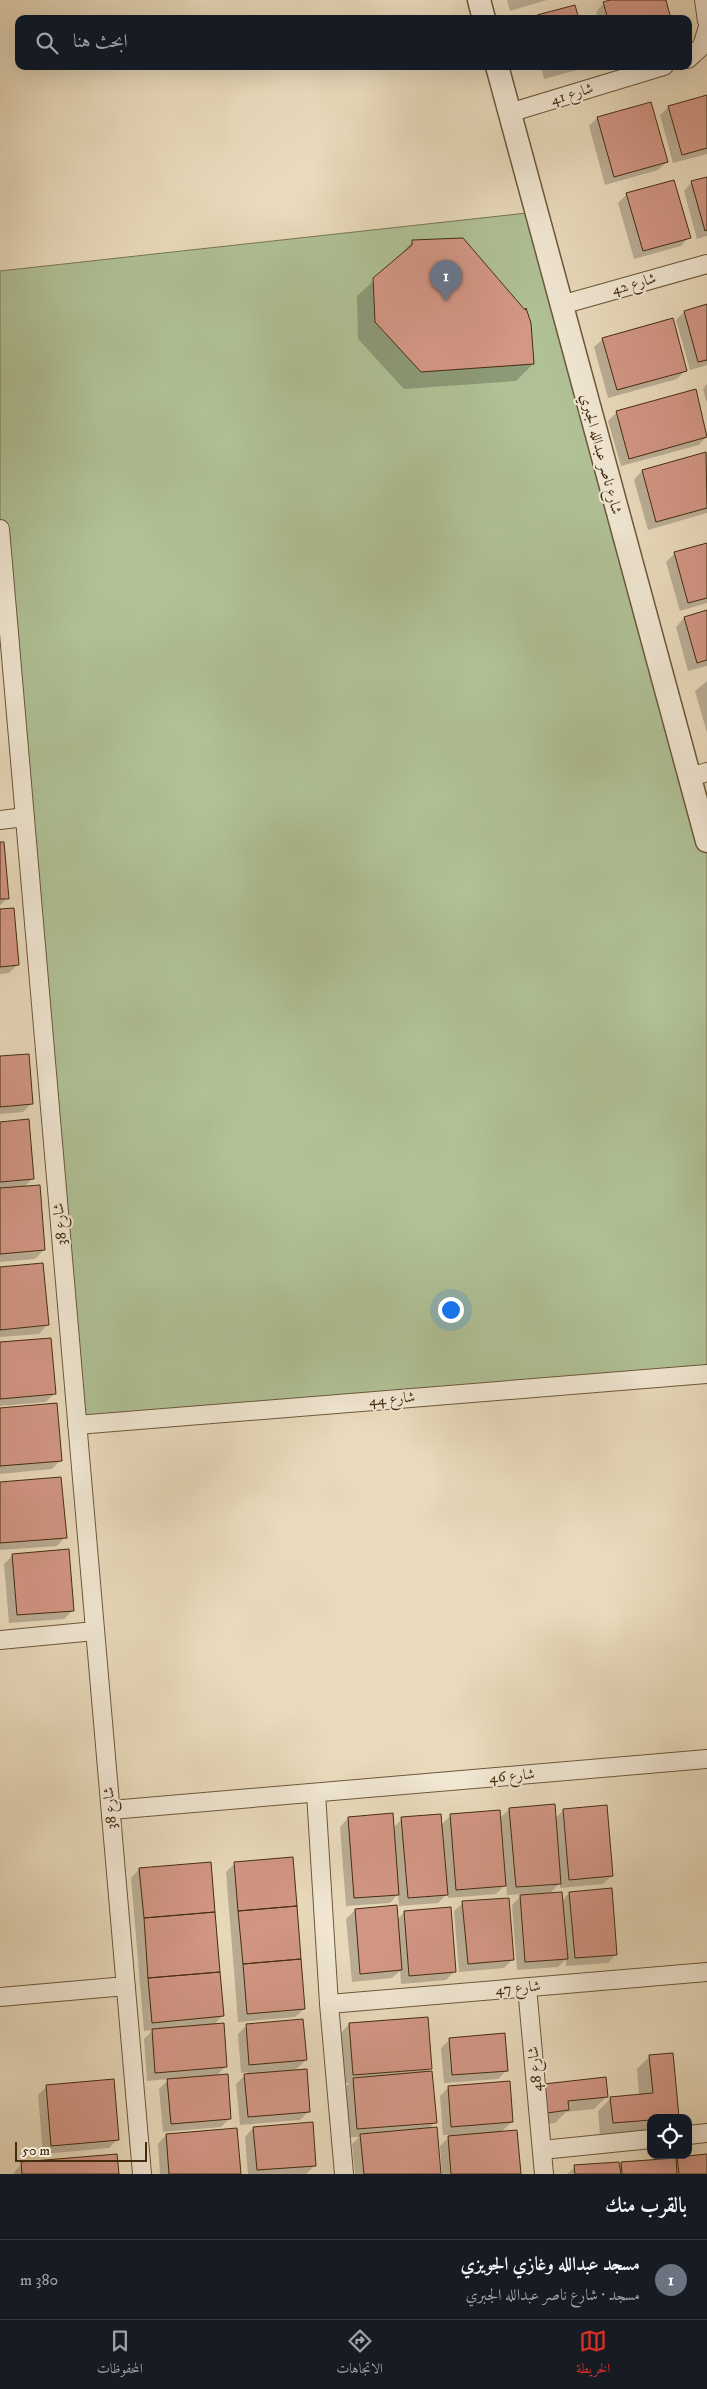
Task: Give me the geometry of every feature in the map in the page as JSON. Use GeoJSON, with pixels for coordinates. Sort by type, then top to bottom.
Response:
{"type":"FeatureCollection","features":[{"type":"Feature","properties":{"kind":"street"},"geometry":{"type":"LineString","coordinates":[[479,0],[483,15]]}},
{"type":"Feature","properties":{"kind":"street"},"geometry":{"type":"LineString","coordinates":[[704,0],[707,21]]}},
{"type":"Feature","properties":{"kind":"street"},"geometry":{"type":"LineString","coordinates":[[692,55],[702,46],[707,30]]}},
{"type":"Feature","properties":{"kind":"street","name":"شارع ناصر عبدالله الجبري"},"geometry":{"type":"LineString","coordinates":[[498,70],[561,305],[698,774],[707,842]]}},
{"type":"Feature","properties":{"kind":"street","name":"شارع 41"},"geometry":{"type":"LineString","coordinates":[[509,113],[651,70]]}},
{"type":"Feature","properties":{"kind":"street","name":"شارع 42"},"geometry":{"type":"LineString","coordinates":[[561,305],[707,264]]}},
{"type":"Feature","properties":{"kind":"street","name":"شارع 38"},"geometry":{"type":"LineString","coordinates":[[0,529],[142,2174]]}},
{"type":"Feature","properties":{"kind":"street"},"geometry":{"type":"LineString","coordinates":[[0,820],[25,817]]}},
{"type":"Feature","properties":{"kind":"street","name":"شارع 44"},"geometry":{"type":"LineString","coordinates":[[78,1425],[707,1374]]}},
{"type":"Feature","properties":{"kind":"street"},"geometry":{"type":"LineString","coordinates":[[0,1640],[95,1631]]}},
{"type":"Feature","properties":{"kind":"street","name":"شارع 46"},"geometry":{"type":"LineString","coordinates":[[110,1810],[707,1759]]}},
{"type":"Feature","properties":{"kind":"street"},"geometry":{"type":"LineString","coordinates":[[316,1793],[329,2004],[344,2174]]}},
{"type":"Feature","properties":{"kind":"street","name":"شارع 47"},"geometry":{"type":"LineString","coordinates":[[329,2004],[707,1972]]}},
{"type":"Feature","properties":{"kind":"street"},"geometry":{"type":"LineString","coordinates":[[0,1997],[126,1986]]}},
{"type":"Feature","properties":{"kind":"street","name":"شارع 48"},"geometry":{"type":"LineString","coordinates":[[527,1987],[544,2174]]}},
{"type":"Feature","properties":{"kind":"street"},"geometry":{"type":"LineString","coordinates":[[692,2135],[707,2133]]}},
{"type":"Feature","properties":{"kind":"street"},"geometry":{"type":"LineString","coordinates":[[542,2150],[647,2139]]}},
{"type":"Feature","properties":{"kind":"green space"},"geometry":{"type":"Polygon","coordinates":[[[527,213],[707,844],[707,1374],[77,1425],[0,530],[0,271],[527,213]]]}},
{"type":"Feature","properties":{"kind":"building"},"geometry":{"type":"Polygon","coordinates":[[[610,0],[666,0],[670,15],[607,15],[603,2],[610,0]]]}},
{"type":"Feature","properties":{"kind":"building"},"geometry":{"type":"Polygon","coordinates":[[[575,5],[578,15],[537,15],[575,5]]]}},
{"type":"Feature","properties":{"kind":"building"},"geometry":{"type":"Polygon","coordinates":[[[707,95],[707,148],[682,155],[668,106],[707,95]]]}},
{"type":"Feature","properties":{"kind":"building"},"geometry":{"type":"Polygon","coordinates":[[[651,102],[668,162],[614,177],[597,117],[651,102]]]}},
{"type":"Feature","properties":{"kind":"building"},"geometry":{"type":"Polygon","coordinates":[[[707,177],[707,230],[705,231],[691,181],[707,177]]]}},
{"type":"Feature","properties":{"kind":"building"},"geometry":{"type":"Polygon","coordinates":[[[674,180],[691,238],[643,251],[626,193],[674,180]]]}},
{"type":"Feature","properties":{"kind":"building"},"geometry":{"type":"Polygon","coordinates":[[[463,238],[525,310],[526,308],[531,323],[534,364],[421,372],[375,322],[373,278],[412,245],[412,240],[463,238]]]}},
{"type":"Feature","properties":{"kind":"building"},"geometry":{"type":"Polygon","coordinates":[[[707,304],[707,360],[698,362],[684,311],[707,304]]]}},
{"type":"Feature","properties":{"kind":"building"},"geometry":{"type":"Polygon","coordinates":[[[673,318],[687,371],[617,390],[602,338],[673,318]]]}},
{"type":"Feature","properties":{"kind":"building"},"geometry":{"type":"Polygon","coordinates":[[[696,389],[707,437],[629,459],[616,411],[696,389]]]}},
{"type":"Feature","properties":{"kind":"building"},"geometry":{"type":"Polygon","coordinates":[[[706,452],[707,508],[656,522],[642,470],[706,452]]]}},
{"type":"Feature","properties":{"kind":"building"},"geometry":{"type":"Polygon","coordinates":[[[707,543],[707,598],[688,603],[674,552],[707,543]]]}},
{"type":"Feature","properties":{"kind":"building"},"geometry":{"type":"Polygon","coordinates":[[[707,610],[707,660],[697,663],[684,617],[707,610]]]}},
{"type":"Feature","properties":{"kind":"building"},"geometry":{"type":"Polygon","coordinates":[[[0,842],[4,842],[9,899],[0,899],[0,842]]]}},
{"type":"Feature","properties":{"kind":"building"},"geometry":{"type":"Polygon","coordinates":[[[14,908],[19,965],[0,967],[0,909],[14,908]]]}},
{"type":"Feature","properties":{"kind":"building"},"geometry":{"type":"Polygon","coordinates":[[[29,1054],[33,1104],[0,1107],[0,1056],[29,1054]]]}},
{"type":"Feature","properties":{"kind":"building"},"geometry":{"type":"Polygon","coordinates":[[[29,1119],[34,1179],[0,1182],[0,1122],[29,1119]]]}},
{"type":"Feature","properties":{"kind":"building"},"geometry":{"type":"Polygon","coordinates":[[[40,1185],[45,1250],[0,1254],[0,1188],[40,1185]]]}},
{"type":"Feature","properties":{"kind":"building"},"geometry":{"type":"Polygon","coordinates":[[[43,1263],[49,1325],[0,1330],[0,1267],[43,1263]]]}},
{"type":"Feature","properties":{"kind":"building"},"geometry":{"type":"Polygon","coordinates":[[[51,1338],[56,1394],[0,1399],[0,1342],[51,1338]]]}},
{"type":"Feature","properties":{"kind":"building"},"geometry":{"type":"Polygon","coordinates":[[[57,1403],[62,1461],[0,1466],[0,1408],[57,1403]]]}},
{"type":"Feature","properties":{"kind":"building"},"geometry":{"type":"Polygon","coordinates":[[[61,1477],[67,1538],[0,1543],[0,1482],[61,1477]]]}},
{"type":"Feature","properties":{"kind":"building"},"geometry":{"type":"Polygon","coordinates":[[[69,1549],[74,1611],[17,1615],[12,1554],[69,1549]]]}},
{"type":"Feature","properties":{"kind":"building"},"geometry":{"type":"Polygon","coordinates":[[[555,1804],[561,1884],[516,1887],[509,1808],[555,1804]]]}},
{"type":"Feature","properties":{"kind":"building"},"geometry":{"type":"Polygon","coordinates":[[[607,1805],[613,1876],[569,1880],[563,1809],[607,1805]]]}},
{"type":"Feature","properties":{"kind":"building"},"geometry":{"type":"Polygon","coordinates":[[[500,1810],[506,1886],[456,1890],[450,1814],[500,1810]]]}},
{"type":"Feature","properties":{"kind":"building"},"geometry":{"type":"Polygon","coordinates":[[[393,1813],[399,1895],[354,1898],[348,1817],[393,1813]]]}},
{"type":"Feature","properties":{"kind":"building"},"geometry":{"type":"Polygon","coordinates":[[[441,1814],[448,1895],[408,1898],[401,1817],[441,1814]]]}},
{"type":"Feature","properties":{"kind":"building"},"geometry":{"type":"Polygon","coordinates":[[[293,1857],[297,1906],[238,1911],[234,1862],[293,1857]]]}},
{"type":"Feature","properties":{"kind":"building"},"geometry":{"type":"Polygon","coordinates":[[[211,1862],[215,1912],[144,1918],[139,1868],[211,1862]]]}},
{"type":"Feature","properties":{"kind":"building"},"geometry":{"type":"Polygon","coordinates":[[[612,1888],[617,1955],[575,1958],[569,1892],[612,1888]]]}},
{"type":"Feature","properties":{"kind":"building"},"geometry":{"type":"Polygon","coordinates":[[[562,1892],[568,1959],[525,1962],[520,1895],[562,1892]]]}},
{"type":"Feature","properties":{"kind":"building"},"geometry":{"type":"Polygon","coordinates":[[[509,1898],[514,1960],[468,1964],[462,1901],[509,1898]]]}},
{"type":"Feature","properties":{"kind":"building"},"geometry":{"type":"Polygon","coordinates":[[[397,1905],[402,1970],[360,1974],[355,1909],[397,1905]]]}},
{"type":"Feature","properties":{"kind":"building"},"geometry":{"type":"Polygon","coordinates":[[[297,1906],[301,1959],[243,1964],[238,1911],[297,1906]]]}},
{"type":"Feature","properties":{"kind":"building"},"geometry":{"type":"Polygon","coordinates":[[[451,1907],[456,1972],[409,1976],[404,1911],[451,1907]]]}},
{"type":"Feature","properties":{"kind":"building"},"geometry":{"type":"Polygon","coordinates":[[[215,1912],[220,1972],[148,1978],[144,1918],[215,1912]]]}},
{"type":"Feature","properties":{"kind":"building"},"geometry":{"type":"Polygon","coordinates":[[[301,1959],[305,2009],[247,2014],[243,1964],[301,1959]]]}},
{"type":"Feature","properties":{"kind":"building"},"geometry":{"type":"Polygon","coordinates":[[[220,1972],[224,2016],[152,2023],[148,1978],[220,1972]]]}},
{"type":"Feature","properties":{"kind":"building"},"geometry":{"type":"Polygon","coordinates":[[[428,2017],[432,2069],[353,2075],[349,2023],[428,2017]]]}},
{"type":"Feature","properties":{"kind":"building"},"geometry":{"type":"Polygon","coordinates":[[[303,2019],[307,2060],[249,2065],[246,2024],[303,2019]]]}},
{"type":"Feature","properties":{"kind":"building"},"geometry":{"type":"Polygon","coordinates":[[[224,2023],[227,2067],[155,2073],[152,2029],[224,2023]]]}},
{"type":"Feature","properties":{"kind":"building"},"geometry":{"type":"Polygon","coordinates":[[[505,2033],[508,2071],[452,2075],[449,2038],[505,2033]]]}},
{"type":"Feature","properties":{"kind":"building"},"geometry":{"type":"Polygon","coordinates":[[[673,2053],[679,2114],[647,2114],[647,2120],[613,2123],[610,2097],[653,2093],[649,2055],[673,2053]]]}},
{"type":"Feature","properties":{"kind":"building"},"geometry":{"type":"Polygon","coordinates":[[[307,2069],[310,2112],[248,2117],[244,2074],[307,2069]]]}},
{"type":"Feature","properties":{"kind":"building"},"geometry":{"type":"Polygon","coordinates":[[[432,2071],[437,2123],[357,2129],[353,2078],[432,2071]]]}},
{"type":"Feature","properties":{"kind":"building"},"geometry":{"type":"Polygon","coordinates":[[[228,2074],[231,2119],[171,2124],[167,2079],[228,2074]]]}},
{"type":"Feature","properties":{"kind":"building"},"geometry":{"type":"Polygon","coordinates":[[[606,2077],[608,2097],[568,2101],[569,2110],[547,2113],[544,2084],[606,2077]]]}},
{"type":"Feature","properties":{"kind":"building"},"geometry":{"type":"Polygon","coordinates":[[[114,2079],[119,2140],[51,2146],[46,2085],[114,2079]]]}},
{"type":"Feature","properties":{"kind":"building"},"geometry":{"type":"Polygon","coordinates":[[[510,2081],[513,2122],[451,2127],[448,2086],[510,2081]]]}},
{"type":"Feature","properties":{"kind":"building"},"geometry":{"type":"Polygon","coordinates":[[[313,2122],[316,2166],[257,2170],[253,2127],[313,2122]]]}},
{"type":"Feature","properties":{"kind":"building"},"geometry":{"type":"Polygon","coordinates":[[[437,2127],[441,2174],[364,2174],[360,2134],[437,2127]]]}},
{"type":"Feature","properties":{"kind":"building"},"geometry":{"type":"Polygon","coordinates":[[[237,2128],[241,2174],[169,2174],[166,2134],[237,2128]]]}},
{"type":"Feature","properties":{"kind":"building"},"geometry":{"type":"Polygon","coordinates":[[[517,2130],[521,2174],[451,2174],[448,2136],[517,2130]]]}},
{"type":"Feature","properties":{"kind":"building"},"geometry":{"type":"Polygon","coordinates":[[[117,2154],[119,2174],[22,2174],[21,2162],[117,2154]]]}},
{"type":"Feature","properties":{"kind":"building"},"geometry":{"type":"Polygon","coordinates":[[[707,2154],[707,2174],[679,2174],[677,2159],[692,2159],[692,2156],[707,2154]]]}},
{"type":"Feature","properties":{"kind":"building"},"geometry":{"type":"Polygon","coordinates":[[[676,2159],[677,2174],[622,2174],[621,2162],[676,2159]]]}},
{"type":"Feature","properties":{"kind":"building"},"geometry":{"type":"Polygon","coordinates":[[[619,2162],[621,2174],[575,2174],[574,2165],[619,2162]]]}},
{"type":"Feature","properties":{"kind":"place","name":"مسجد عبدالله وغازي الجويزي"},"geometry":{"type":"Point","coordinates":[446,301]}}]}
